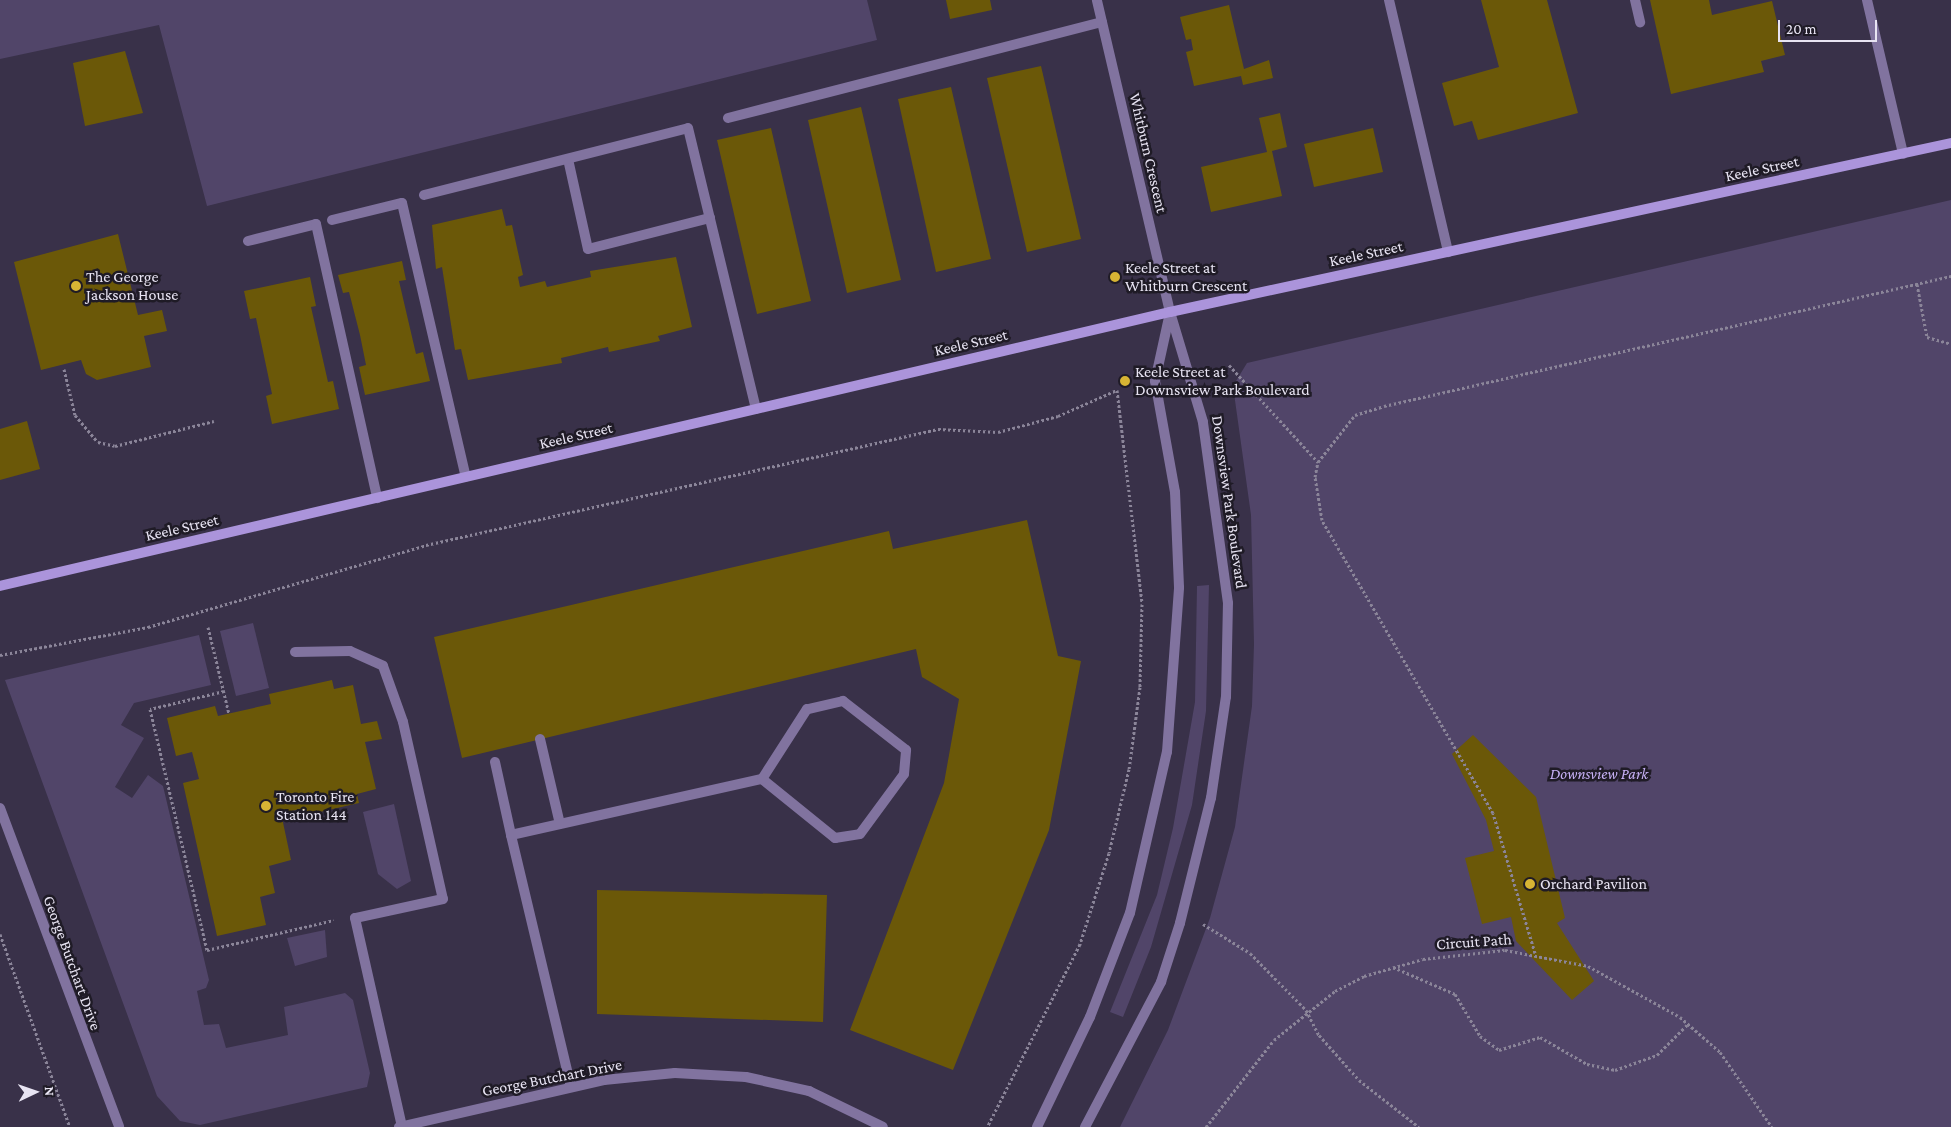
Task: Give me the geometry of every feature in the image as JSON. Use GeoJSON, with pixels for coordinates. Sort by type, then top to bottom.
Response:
{"type":"FeatureCollection","features":[{"type":"Feature","properties":{"kind":"main road","name":"Keele Street"},"geometry":{"type":"LineString","coordinates":[[0,586],[1170,312],[1951,143]]}},
{"type":"Feature","properties":{"kind":"street","name":"Whitburn Crescent"},"geometry":{"type":"LineString","coordinates":[[1097,0],[1170,312]]}},
{"type":"Feature","properties":{"kind":"street"},"geometry":{"type":"LineString","coordinates":[[1389,0],[1448,252]]}},
{"type":"Feature","properties":{"kind":"street"},"geometry":{"type":"LineString","coordinates":[[1635,0],[1640,22]]}},
{"type":"Feature","properties":{"kind":"street"},"geometry":{"type":"LineString","coordinates":[[1866,0],[1903,154]]}},
{"type":"Feature","properties":{"kind":"street"},"geometry":{"type":"LineString","coordinates":[[728,118],[1102,22]]}},
{"type":"Feature","properties":{"kind":"street"},"geometry":{"type":"LineString","coordinates":[[424,195],[688,128],[756,409]]}},
{"type":"Feature","properties":{"kind":"street"},"geometry":{"type":"LineString","coordinates":[[568,159],[588,248],[710,218]]}},
{"type":"Feature","properties":{"kind":"street"},"geometry":{"type":"LineString","coordinates":[[332,220],[402,203],[466,477]]}},
{"type":"Feature","properties":{"kind":"street"},"geometry":{"type":"LineString","coordinates":[[248,241],[316,224],[377,498]]}},
{"type":"Feature","properties":{"kind":"street"},"geometry":{"type":"LineString","coordinates":[[1037,1127],[1090,1016],[1130,913],[1167,752],[1179,587],[1176,492],[1156,381],[1170,312]]}},
{"type":"Feature","properties":{"kind":"street","name":"Downsview Park Boulevard"},"geometry":{"type":"LineString","coordinates":[[1085,1127],[1161,982],[1180,923],[1211,798],[1226,697],[1228,603],[1219,520],[1204,422],[1170,312]]}},
{"type":"Feature","properties":{"kind":"street"},"geometry":{"type":"LineString","coordinates":[[295,652],[350,651],[383,666],[410,750],[443,899],[355,918],[401,1127]]}},
{"type":"Feature","properties":{"kind":"street"},"geometry":{"type":"LineString","coordinates":[[511,835],[762,779],[807,709],[843,701],[906,750],[904,774],[860,834],[835,838],[762,779]]}},
{"type":"Feature","properties":{"kind":"street"},"geometry":{"type":"LineString","coordinates":[[540,739],[560,824]]}},
{"type":"Feature","properties":{"kind":"street"},"geometry":{"type":"LineString","coordinates":[[495,762],[571,1087]]}},
{"type":"Feature","properties":{"kind":"street","name":"George Butchart Drive"},"geometry":{"type":"LineString","coordinates":[[0,808],[119,1127]]}},
{"type":"Feature","properties":{"kind":"street","name":"George Butchart Drive"},"geometry":{"type":"LineString","coordinates":[[401,1127],[571,1087],[675,1073],[746,1076],[809,1092],[883,1127]]}},
{"type":"Feature","properties":{"kind":"path"},"geometry":{"type":"LineString","coordinates":[[1535,953],[1493,812],[1322,520],[1314,477],[1318,462],[1355,415],[1384,406],[1951,276]]}},
{"type":"Feature","properties":{"kind":"path"},"geometry":{"type":"LineString","coordinates":[[1917,284],[1927,337],[1951,344]]}},
{"type":"Feature","properties":{"kind":"path"},"geometry":{"type":"LineString","coordinates":[[1229,365],[1318,462]]}},
{"type":"Feature","properties":{"kind":"path"},"geometry":{"type":"LineString","coordinates":[[64,369],[75,415],[98,442],[115,446],[214,421]]}},
{"type":"Feature","properties":{"kind":"path"},"geometry":{"type":"LineString","coordinates":[[0,655],[148,627],[426,545],[928,431],[998,432],[1058,416],[1117,390],[1142,604],[1140,687],[1129,769],[1109,853],[1080,944],[987,1127]]}},
{"type":"Feature","properties":{"kind":"path"},"geometry":{"type":"LineString","coordinates":[[208,627],[229,714]]}},
{"type":"Feature","properties":{"kind":"path"},"geometry":{"type":"LineString","coordinates":[[224,691],[150,709],[207,950],[345,917]]}},
{"type":"Feature","properties":{"kind":"path"},"geometry":{"type":"LineString","coordinates":[[1201,923],[1250,953],[1306,1010],[1319,1035],[1359,1080],[1419,1127]]}},
{"type":"Feature","properties":{"kind":"path"},"geometry":{"type":"LineString","coordinates":[[0,934],[70,1127]]}},
{"type":"Feature","properties":{"kind":"path","name":"Circuit Path"},"geometry":{"type":"LineString","coordinates":[[1206,1127],[1274,1040],[1306,1010],[1335,991],[1393,967],[1476,952],[1535,953],[1596,970],[1635,988],[1688,1024],[1720,1052],[1770,1126]]}},
{"type":"Feature","properties":{"kind":"path"},"geometry":{"type":"LineString","coordinates":[[1393,967],[1455,994],[1480,1036],[1498,1050],[1540,1037],[1587,1064],[1615,1070],[1657,1055],[1688,1024]]}},
{"type":"Feature","properties":{"kind":"green space"},"geometry":{"type":"Polygon","coordinates":[[[0,0],[867,0],[877,40],[207,206],[159,25],[0,59],[0,0]]]}},
{"type":"Feature","properties":{"kind":"green space","name":"Downsview Park"},"geometry":{"type":"Polygon","coordinates":[[[1951,200],[1951,1127],[1120,1127],[1168,1030],[1210,918],[1235,827],[1252,706],[1254,644],[1251,515],[1233,386],[1247,363],[1951,200]]]}},
{"type":"Feature","properties":{"kind":"green space"},"geometry":{"type":"Polygon","coordinates":[[[1209,585],[1206,711],[1192,805],[1151,947],[1123,1017],[1110,1012],[1157,895],[1173,828],[1195,702],[1197,586],[1209,585]]]}},
{"type":"Feature","properties":{"kind":"green space"},"geometry":{"type":"Polygon","coordinates":[[[253,623],[269,688],[236,696],[220,631],[253,623]]]}},
{"type":"Feature","properties":{"kind":"green space"},"geometry":{"type":"Polygon","coordinates":[[[199,635],[211,685],[134,703],[121,725],[144,738],[115,787],[132,798],[148,775],[163,786],[209,980],[206,988],[197,991],[204,1025],[219,1024],[226,1048],[288,1035],[284,1007],[345,993],[353,1000],[370,1073],[367,1087],[200,1125],[180,1121],[157,1096],[5,680],[199,635]]]}},
{"type":"Feature","properties":{"kind":"green space"},"geometry":{"type":"Polygon","coordinates":[[[394,804],[411,881],[397,889],[378,874],[363,812],[394,804]]]}},
{"type":"Feature","properties":{"kind":"green space"},"geometry":{"type":"Polygon","coordinates":[[[325,930],[327,957],[295,966],[287,938],[325,930]]]}},
{"type":"Feature","properties":{"kind":"building"},"geometry":{"type":"Polygon","coordinates":[[[946,0],[990,0],[992,10],[950,19],[946,0]]]}},
{"type":"Feature","properties":{"kind":"building"},"geometry":{"type":"Polygon","coordinates":[[[1481,0],[1547,0],[1578,113],[1478,140],[1472,121],[1454,126],[1442,83],[1499,67],[1481,0]]]}},
{"type":"Feature","properties":{"kind":"building"},"geometry":{"type":"Polygon","coordinates":[[[1650,0],[1709,0],[1712,15],[1772,1],[1785,55],[1761,61],[1764,72],[1671,94],[1650,0]]]}},
{"type":"Feature","properties":{"kind":"building"},"geometry":{"type":"Polygon","coordinates":[[[1229,5],[1244,69],[1269,60],[1273,78],[1243,85],[1241,76],[1194,86],[1186,52],[1193,50],[1191,39],[1186,40],[1180,17],[1229,5]]]}},
{"type":"Feature","properties":{"kind":"building"},"geometry":{"type":"Polygon","coordinates":[[[125,51],[143,113],[85,126],[73,63],[125,51]]]}},
{"type":"Feature","properties":{"kind":"building"},"geometry":{"type":"Polygon","coordinates":[[[1041,66],[1081,239],[1027,252],[987,78],[1041,66]]]}},
{"type":"Feature","properties":{"kind":"building"},"geometry":{"type":"Polygon","coordinates":[[[951,87],[991,259],[936,272],[898,99],[951,87]]]}},
{"type":"Feature","properties":{"kind":"building"},"geometry":{"type":"Polygon","coordinates":[[[861,107],[901,280],[847,293],[808,120],[861,107]]]}},
{"type":"Feature","properties":{"kind":"building"},"geometry":{"type":"Polygon","coordinates":[[[1280,113],[1287,147],[1272,151],[1282,196],[1211,212],[1201,167],[1267,152],[1259,118],[1280,113]]]}},
{"type":"Feature","properties":{"kind":"building"},"geometry":{"type":"Polygon","coordinates":[[[771,128],[811,301],[757,314],[717,140],[771,128]]]}},
{"type":"Feature","properties":{"kind":"building"},"geometry":{"type":"Polygon","coordinates":[[[1373,128],[1383,172],[1314,187],[1304,144],[1373,128]]]}},
{"type":"Feature","properties":{"kind":"building"},"geometry":{"type":"Polygon","coordinates":[[[502,209],[506,226],[512,225],[523,275],[518,277],[520,287],[545,281],[547,287],[591,277],[590,271],[676,257],[692,327],[658,336],[660,341],[609,352],[608,347],[561,358],[562,363],[468,380],[461,349],[455,350],[442,267],[436,269],[432,225],[502,209]]]}},
{"type":"Feature","properties":{"kind":"building","name":"The George Jackson House"},"geometry":{"type":"Polygon","coordinates":[[[118,234],[138,315],[162,310],[167,331],[144,336],[151,367],[97,380],[86,374],[81,360],[41,370],[14,262],[118,234]]]}},
{"type":"Feature","properties":{"kind":"building"},"geometry":{"type":"Polygon","coordinates":[[[402,261],[406,280],[399,281],[416,354],[423,352],[430,381],[365,395],[359,367],[366,365],[360,335],[349,292],[343,293],[338,275],[402,261]]]}},
{"type":"Feature","properties":{"kind":"building"},"geometry":{"type":"Polygon","coordinates":[[[310,277],[316,306],[311,307],[328,382],[333,381],[339,409],[272,424],[266,396],[272,394],[256,318],[250,319],[244,291],[310,277]]]}},
{"type":"Feature","properties":{"kind":"building"},"geometry":{"type":"Polygon","coordinates":[[[27,421],[40,469],[0,480],[0,429],[27,421]]]}},
{"type":"Feature","properties":{"kind":"building"},"geometry":{"type":"Polygon","coordinates":[[[1027,520],[1058,656],[1081,661],[1049,830],[953,1070],[850,1030],[944,783],[959,699],[922,677],[916,649],[462,758],[434,637],[889,531],[893,549],[1027,520]]]}},
{"type":"Feature","properties":{"kind":"building","name":"Toronto Fire Station 144"},"geometry":{"type":"Polygon","coordinates":[[[332,680],[334,689],[353,685],[361,724],[377,721],[382,739],[365,742],[376,789],[357,794],[359,803],[298,817],[296,810],[281,813],[291,860],[269,866],[275,893],[260,897],[266,925],[217,936],[183,783],[199,779],[192,752],[176,756],[167,718],[215,706],[218,716],[271,704],[269,694],[332,680]]]}},
{"type":"Feature","properties":{"kind":"building","name":"Orchard Pavilion"},"geometry":{"type":"Polygon","coordinates":[[[1473,735],[1536,797],[1565,918],[1557,923],[1594,981],[1572,1000],[1516,941],[1511,917],[1482,924],[1465,858],[1494,851],[1486,820],[1452,754],[1473,735]]]}},
{"type":"Feature","properties":{"kind":"building"},"geometry":{"type":"Polygon","coordinates":[[[597,890],[827,895],[823,1022],[597,1014],[597,890]]]}},
{"type":"Feature","properties":{"kind":"place","name":"Keele Street at Whitburn Crescent"},"geometry":{"type":"Point","coordinates":[1115,277]}},
{"type":"Feature","properties":{"kind":"place","name":"The George Jackson House"},"geometry":{"type":"Point","coordinates":[76,286]}},
{"type":"Feature","properties":{"kind":"place","name":"Keele Street at Downsview Park Boulevard"},"geometry":{"type":"Point","coordinates":[1125,381]}},
{"type":"Feature","properties":{"kind":"place","name":"Toronto Fire Station 144"},"geometry":{"type":"Point","coordinates":[266,806]}},
{"type":"Feature","properties":{"kind":"place","name":"Orchard Pavilion"},"geometry":{"type":"Point","coordinates":[1530,884]}}]}
